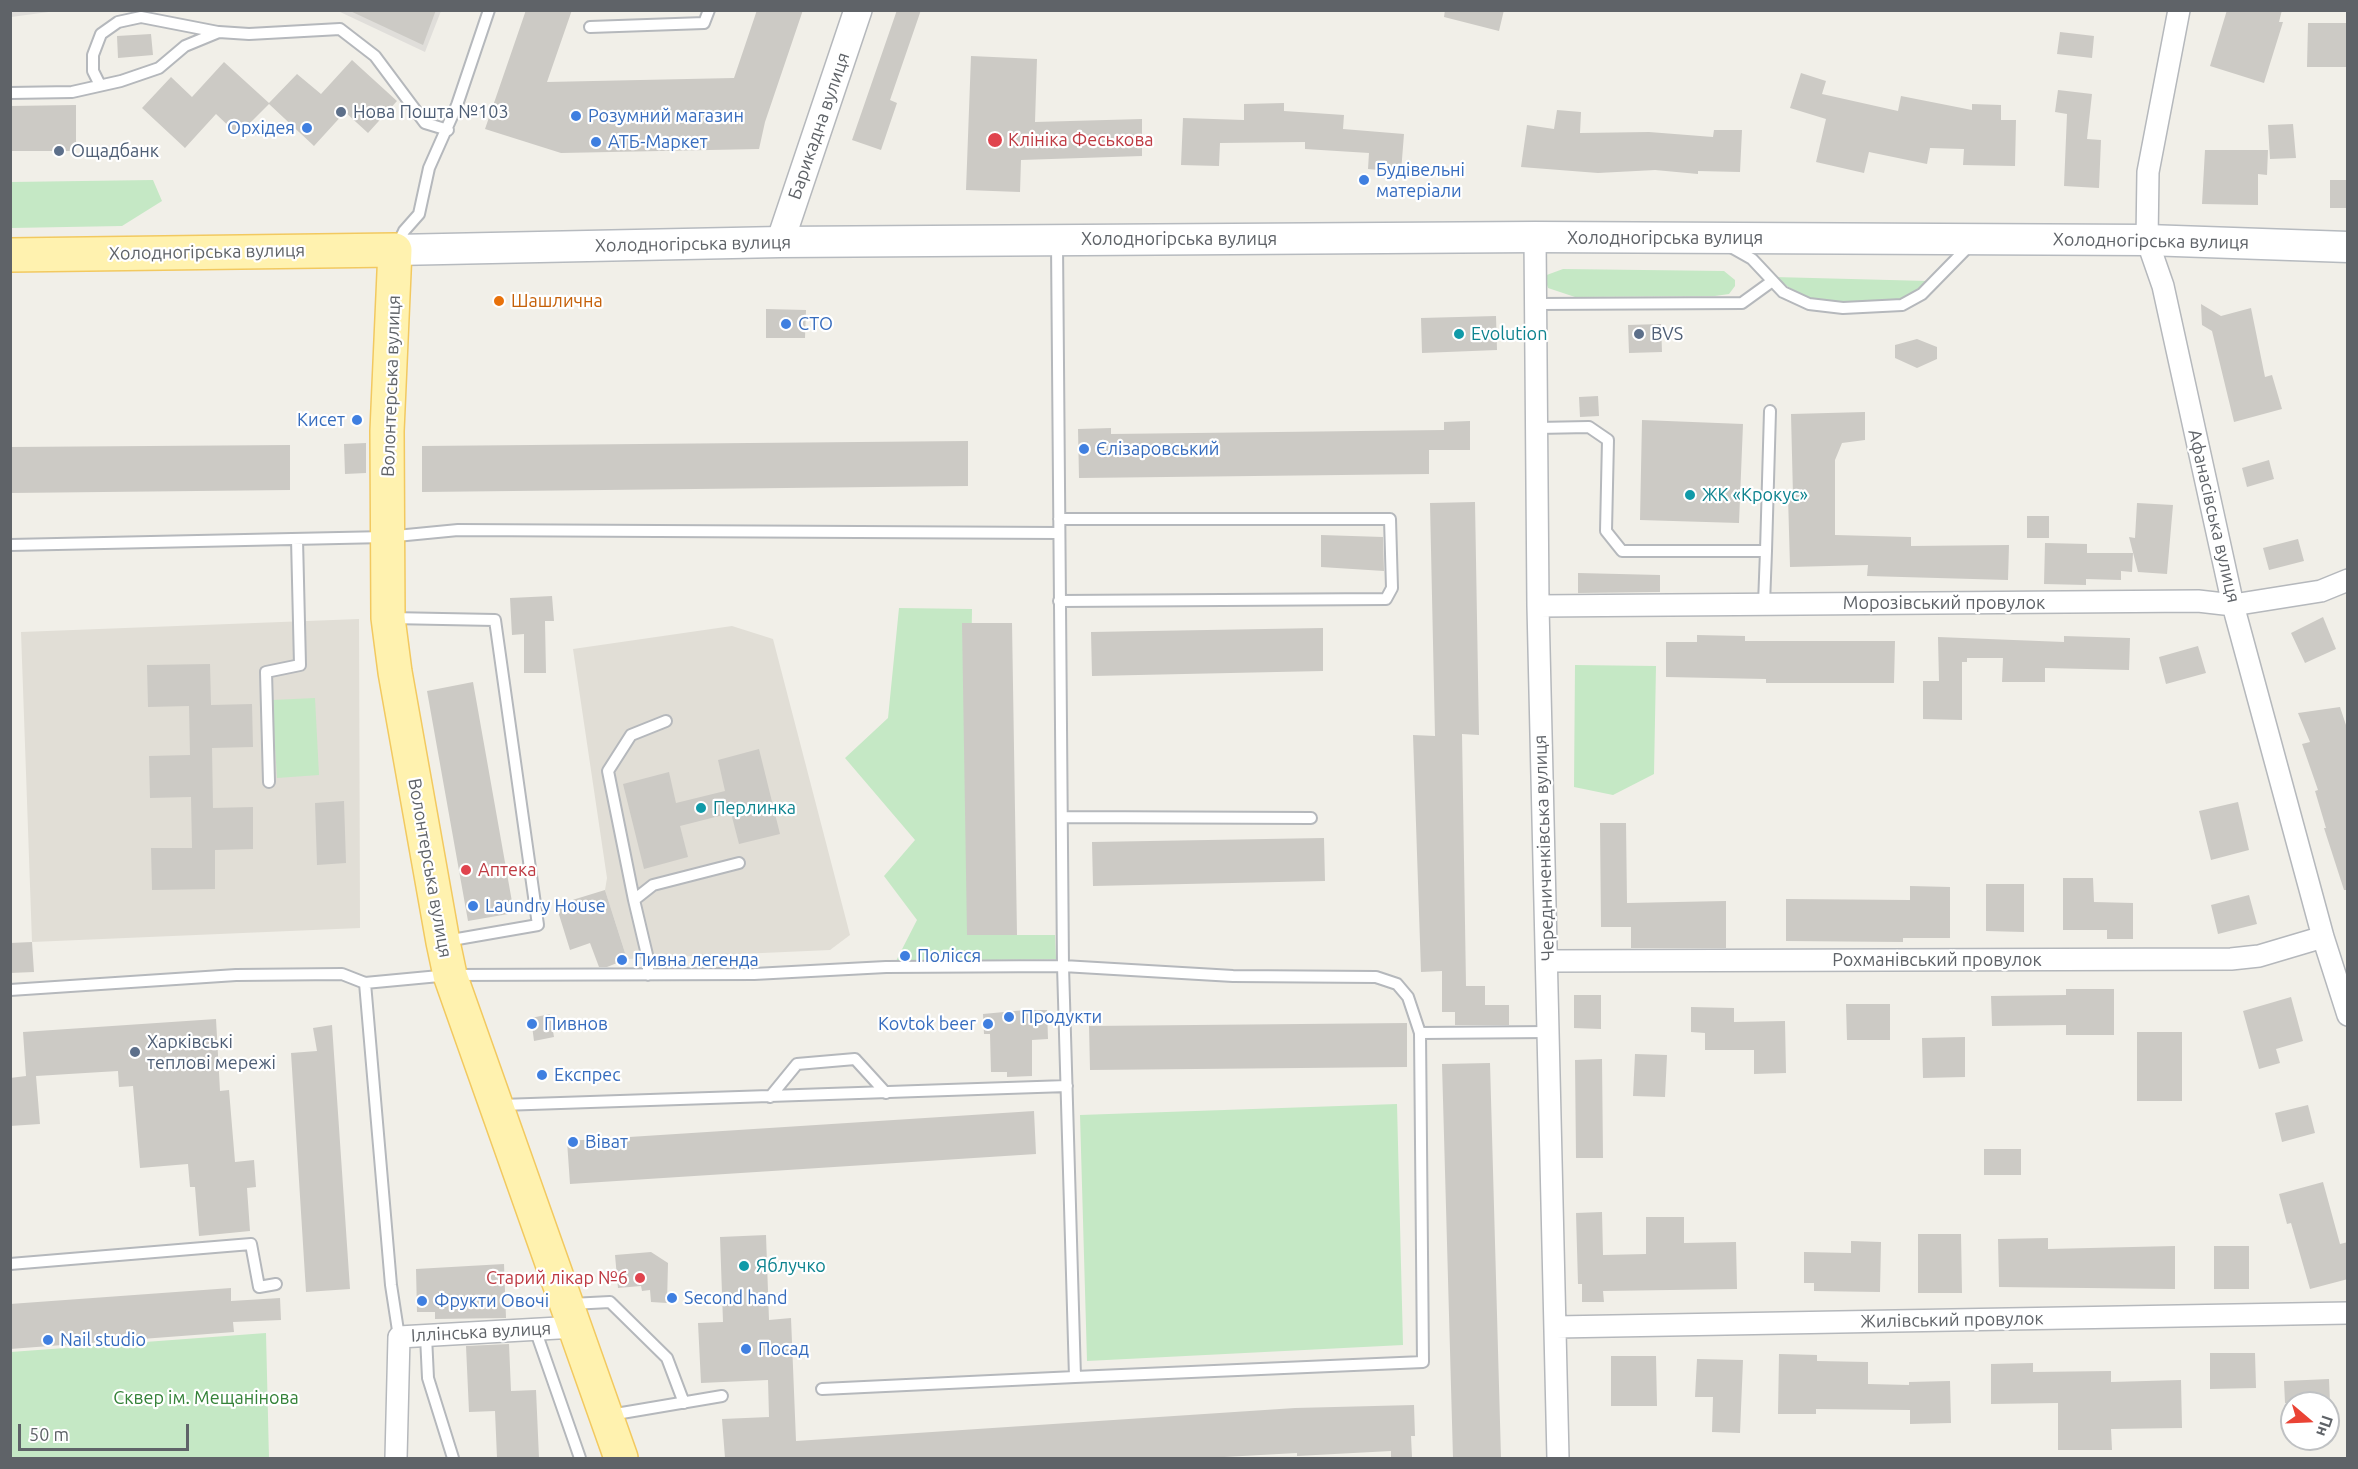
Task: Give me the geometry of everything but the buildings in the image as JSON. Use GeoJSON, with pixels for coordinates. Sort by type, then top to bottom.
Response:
{"type":"FeatureCollection","features":[{"type":"Feature","properties":{"kind":"main road","name":"Холодногірська вулиця"},"geometry":{"type":"LineString","coordinates":[[10,255],[780,242],[1535,237],[2146,240],[2348,247]]}},
{"type":"Feature","properties":{"kind":"main road","name":"Волонтерська вулиця"},"geometry":{"type":"LineString","coordinates":[[395,250],[387,431],[388,618],[395,672],[443,942],[450,975],[621,1458]]}},
{"type":"Feature","properties":{"kind":"street","name":"Барикадна вулиця"},"geometry":{"type":"LineString","coordinates":[[780,242],[858,10]]}},
{"type":"Feature","properties":{"kind":"street","name":"Афанасівська вулиця"},"geometry":{"type":"LineString","coordinates":[[2179,10],[2148,172],[2146,240],[2163,286],[2233,604],[2323,937],[2344,987],[2348,1015]]}},
{"type":"Feature","properties":{"kind":"street","name":"Чередниченківська вулиця"},"geometry":{"type":"LineString","coordinates":[[1535,237],[1538,606],[1556,1327],[1557,1458]]}},
{"type":"Feature","properties":{"kind":"street","name":"Морозівський провулок"},"geometry":{"type":"LineString","coordinates":[[1538,606],[2186,601],[2233,604],[2321,591],[2348,580]]}},
{"type":"Feature","properties":{"kind":"street","name":"Рохманівський провулок"},"geometry":{"type":"LineString","coordinates":[[1547,961],[2231,959],[2259,956],[2323,937]]}},
{"type":"Feature","properties":{"kind":"street","name":"Жилівський провулок"},"geometry":{"type":"LineString","coordinates":[[1556,1327],[2348,1313]]}},
{"type":"Feature","properties":{"kind":"street","name":"Іллінська вулиця"},"geometry":{"type":"LineString","coordinates":[[396,1458],[399,1337],[535,1329],[572,1316]]}},
{"type":"Feature","properties":{"kind":"lane"},"geometry":{"type":"LineString","coordinates":[[395,250],[404,231],[419,214],[429,168],[448,130],[489,10]]}},
{"type":"Feature","properties":{"kind":"lane"},"geometry":{"type":"LineString","coordinates":[[590,27],[704,23],[709,10]]}},
{"type":"Feature","properties":{"kind":"lane"},"geometry":{"type":"LineString","coordinates":[[100,85],[93,71],[93,55],[101,34],[118,22],[141,17],[219,32],[249,34],[340,29],[375,56],[425,123],[448,130]]}},
{"type":"Feature","properties":{"kind":"lane"},"geometry":{"type":"LineString","coordinates":[[10,93],[72,92],[159,68],[185,46],[219,32]]}},
{"type":"Feature","properties":{"kind":"lane"},"geometry":{"type":"LineString","coordinates":[[1713,237],[1752,259],[1771,282],[1783,292],[1809,304],[1843,308],[1902,305],[1922,294],[1976,239]]}},
{"type":"Feature","properties":{"kind":"lane"},"geometry":{"type":"LineString","coordinates":[[1057,239],[1063,966],[1076,1377]]}},
{"type":"Feature","properties":{"kind":"lane"},"geometry":{"type":"LineString","coordinates":[[1537,304],[1742,303],[1771,282]]}},
{"type":"Feature","properties":{"kind":"lane"},"geometry":{"type":"LineString","coordinates":[[1764,604],[1770,411]]}},
{"type":"Feature","properties":{"kind":"lane"},"geometry":{"type":"LineString","coordinates":[[1537,428],[1589,427],[1608,440],[1606,531],[1622,551],[1766,551]]}},
{"type":"Feature","properties":{"kind":"lane"},"geometry":{"type":"LineString","coordinates":[[1059,519],[1390,519],[1392,588],[1386,599],[1059,601]]}},
{"type":"Feature","properties":{"kind":"lane"},"geometry":{"type":"LineString","coordinates":[[10,545],[387,537],[458,530],[1059,533]]}},
{"type":"Feature","properties":{"kind":"lane"},"geometry":{"type":"LineString","coordinates":[[269,782],[266,672],[300,665],[297,539]]}},
{"type":"Feature","properties":{"kind":"lane"},"geometry":{"type":"LineString","coordinates":[[388,618],[495,620],[538,925],[443,942]]}},
{"type":"Feature","properties":{"kind":"lane"},"geometry":{"type":"LineString","coordinates":[[648,975],[648,958],[608,771],[631,735],[666,721]]}},
{"type":"Feature","properties":{"kind":"lane"},"geometry":{"type":"LineString","coordinates":[[1063,817],[1311,818]]}},
{"type":"Feature","properties":{"kind":"lane"},"geometry":{"type":"LineString","coordinates":[[634,900],[653,885],[739,863]]}},
{"type":"Feature","properties":{"kind":"lane"},"geometry":{"type":"LineString","coordinates":[[10,990],[236,975],[342,974],[364,983],[450,975],[754,974],[886,967],[1063,966],[1233,976],[1376,977],[1397,984],[1408,997],[1420,1033],[1423,1362],[822,1389]]}},
{"type":"Feature","properties":{"kind":"lane"},"geometry":{"type":"LineString","coordinates":[[364,983],[391,1285],[399,1337]]}},
{"type":"Feature","properties":{"kind":"lane"},"geometry":{"type":"LineString","coordinates":[[1420,1033],[1549,1032]]}},
{"type":"Feature","properties":{"kind":"lane"},"geometry":{"type":"LineString","coordinates":[[770,1097],[797,1064],[855,1059],[886,1093]]}},
{"type":"Feature","properties":{"kind":"lane"},"geometry":{"type":"LineString","coordinates":[[496,1106],[1067,1086]]}},
{"type":"Feature","properties":{"kind":"lane"},"geometry":{"type":"LineString","coordinates":[[10,1264],[251,1244],[259,1287],[276,1284]]}},
{"type":"Feature","properties":{"kind":"lane"},"geometry":{"type":"LineString","coordinates":[[572,1316],[610,1302],[667,1358],[684,1403]]}},
{"type":"Feature","properties":{"kind":"lane"},"geometry":{"type":"LineString","coordinates":[[535,1329],[580,1458]]}},
{"type":"Feature","properties":{"kind":"lane"},"geometry":{"type":"LineString","coordinates":[[426,1336],[428,1378],[453,1458]]}},
{"type":"Feature","properties":{"kind":"lane"},"geometry":{"type":"LineString","coordinates":[[606,1416],[722,1396]]}},
{"type":"Feature","properties":{"kind":"shaded area"},"geometry":{"type":"Polygon","coordinates":[[[11,10],[56,10],[56,11],[11,17],[11,10]]]}},
{"type":"Feature","properties":{"kind":"shaded area"},"geometry":{"type":"Polygon","coordinates":[[[338,11],[441,11],[425,52],[338,11]]]}},
{"type":"Feature","properties":{"kind":"shaded area"},"geometry":{"type":"Polygon","coordinates":[[[359,619],[360,928],[32,942],[21,632],[359,619]]]}},
{"type":"Feature","properties":{"kind":"shaded area"},"geometry":{"type":"Polygon","coordinates":[[[732,626],[773,639],[850,935],[830,950],[627,959],[605,890],[607,878],[573,649],[732,626]]]}},
{"type":"Feature","properties":{"kind":"green space"},"geometry":{"type":"Polygon","coordinates":[[[153,180],[162,201],[122,226],[11,228],[11,182],[153,180]]]}},
{"type":"Feature","properties":{"kind":"green space"},"geometry":{"type":"Polygon","coordinates":[[[1563,269],[1724,271],[1735,280],[1735,286],[1729,294],[1715,296],[1575,297],[1548,288],[1544,276],[1563,269]]]}},
{"type":"Feature","properties":{"kind":"green space"},"geometry":{"type":"Polygon","coordinates":[[[1774,277],[1928,281],[1900,304],[1813,304],[1774,277]]]}},
{"type":"Feature","properties":{"kind":"green space"},"geometry":{"type":"Polygon","coordinates":[[[899,608],[972,609],[967,935],[1055,935],[1056,959],[896,961],[917,920],[884,876],[915,840],[845,758],[888,718],[899,608]]]}},
{"type":"Feature","properties":{"kind":"green space"},"geometry":{"type":"Polygon","coordinates":[[[1575,665],[1656,666],[1654,774],[1613,795],[1574,787],[1575,665]]]}},
{"type":"Feature","properties":{"kind":"green space"},"geometry":{"type":"Polygon","coordinates":[[[315,698],[319,775],[277,778],[272,700],[315,698]]]}},
{"type":"Feature","properties":{"kind":"green space"},"geometry":{"type":"Polygon","coordinates":[[[1397,1104],[1403,1345],[1087,1361],[1080,1115],[1397,1104]]]}},
{"type":"Feature","properties":{"kind":"green space","name":"Сквер ім. Мещанінова"},"geometry":{"type":"Polygon","coordinates":[[[266,1333],[269,1458],[11,1458],[11,1352],[266,1333]]]}},
{"type":"Feature","properties":{"kind":"place","name":"Нова Пошта №103"},"geometry":{"type":"Point","coordinates":[341,112]}},
{"type":"Feature","properties":{"kind":"place","name":"Розумний магазин"},"geometry":{"type":"Point","coordinates":[576,116]}},
{"type":"Feature","properties":{"kind":"place","name":"Орхідея"},"geometry":{"type":"Point","coordinates":[307,128]}},
{"type":"Feature","properties":{"kind":"place","name":"Клініка Феськова"},"geometry":{"type":"Point","coordinates":[995,140]}},
{"type":"Feature","properties":{"kind":"place","name":"АТБ-Маркет"},"geometry":{"type":"Point","coordinates":[596,142]}},
{"type":"Feature","properties":{"kind":"place","name":"Ощадбанк"},"geometry":{"type":"Point","coordinates":[59,151]}},
{"type":"Feature","properties":{"kind":"place","name":"Будівельні матеріали"},"geometry":{"type":"Point","coordinates":[1364,180]}},
{"type":"Feature","properties":{"kind":"place","name":"Шашлична"},"geometry":{"type":"Point","coordinates":[499,301]}},
{"type":"Feature","properties":{"kind":"place","name":"СТО"},"geometry":{"type":"Point","coordinates":[786,324]}},
{"type":"Feature","properties":{"kind":"place","name":"Evolution"},"geometry":{"type":"Point","coordinates":[1459,334]}},
{"type":"Feature","properties":{"kind":"place","name":"BVS"},"geometry":{"type":"Point","coordinates":[1639,334]}},
{"type":"Feature","properties":{"kind":"place","name":"Кисет"},"geometry":{"type":"Point","coordinates":[357,420]}},
{"type":"Feature","properties":{"kind":"place","name":"Єлізаровський"},"geometry":{"type":"Point","coordinates":[1084,449]}},
{"type":"Feature","properties":{"kind":"place","name":"ЖК «Крокус»"},"geometry":{"type":"Point","coordinates":[1690,495]}},
{"type":"Feature","properties":{"kind":"place","name":"Перлинка"},"geometry":{"type":"Point","coordinates":[701,808]}},
{"type":"Feature","properties":{"kind":"place","name":"Аптека"},"geometry":{"type":"Point","coordinates":[466,870]}},
{"type":"Feature","properties":{"kind":"place","name":"Laundry House"},"geometry":{"type":"Point","coordinates":[473,906]}},
{"type":"Feature","properties":{"kind":"place","name":"Полісся"},"geometry":{"type":"Point","coordinates":[905,956]}},
{"type":"Feature","properties":{"kind":"place","name":"Пивна легенда"},"geometry":{"type":"Point","coordinates":[622,960]}},
{"type":"Feature","properties":{"kind":"place","name":"Продукти"},"geometry":{"type":"Point","coordinates":[1009,1017]}},
{"type":"Feature","properties":{"kind":"place","name":"Пивнов"},"geometry":{"type":"Point","coordinates":[532,1024]}},
{"type":"Feature","properties":{"kind":"place","name":"Kovtok beer"},"geometry":{"type":"Point","coordinates":[988,1024]}},
{"type":"Feature","properties":{"kind":"place","name":"Харківські теплові мережі"},"geometry":{"type":"Point","coordinates":[135,1052]}},
{"type":"Feature","properties":{"kind":"place","name":"Експрес"},"geometry":{"type":"Point","coordinates":[542,1075]}},
{"type":"Feature","properties":{"kind":"place","name":"Віват"},"geometry":{"type":"Point","coordinates":[573,1142]}},
{"type":"Feature","properties":{"kind":"place","name":"Яблучко"},"geometry":{"type":"Point","coordinates":[744,1266]}},
{"type":"Feature","properties":{"kind":"place","name":"Старий лікар №6"},"geometry":{"type":"Point","coordinates":[640,1278]}},
{"type":"Feature","properties":{"kind":"place","name":"Second hand"},"geometry":{"type":"Point","coordinates":[672,1298]}},
{"type":"Feature","properties":{"kind":"place","name":"Фрукти Овочі"},"geometry":{"type":"Point","coordinates":[422,1301]}},
{"type":"Feature","properties":{"kind":"place","name":"Nail studio"},"geometry":{"type":"Point","coordinates":[48,1340]}},
{"type":"Feature","properties":{"kind":"place","name":"Посад"},"geometry":{"type":"Point","coordinates":[746,1349]}}]}
